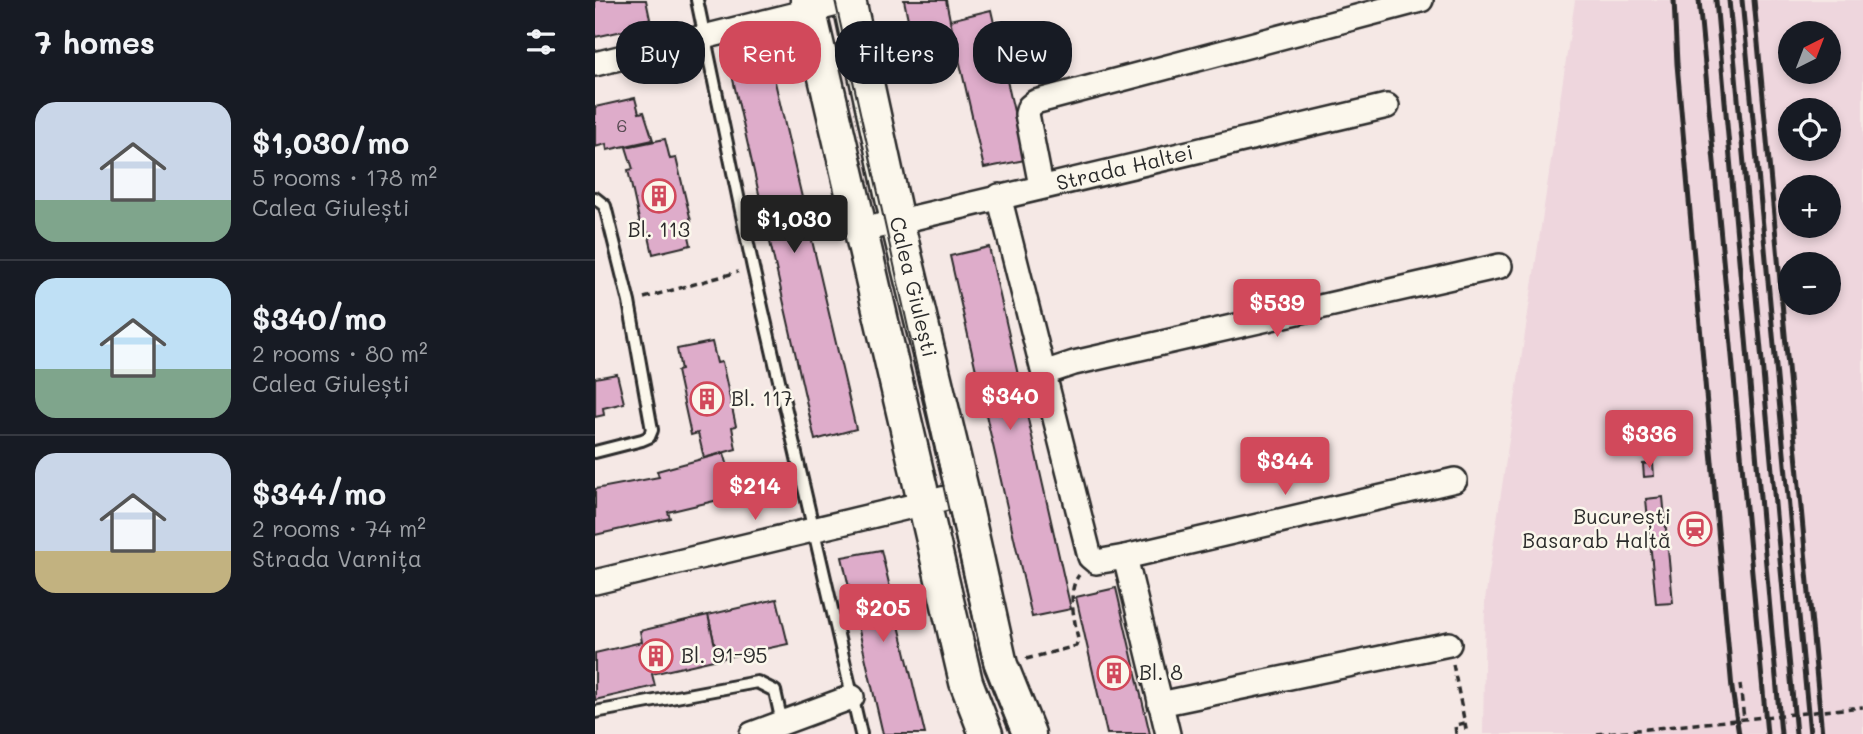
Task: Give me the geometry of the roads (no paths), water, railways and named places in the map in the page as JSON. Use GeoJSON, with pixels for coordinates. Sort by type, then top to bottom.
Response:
{"type":"FeatureCollection","features":[{"type":"Feature","properties":{"kind":"main road","name":"Calea Giulești"},"geometry":{"type":"LineString","coordinates":[[849,1],[897,222],[1001,665],[1028,734]]}},
{"type":"Feature","properties":{"kind":"main road","name":"Calea Giulești"},"geometry":{"type":"LineString","coordinates":[[808,6],[966,682],[986,734]]}},
{"type":"Feature","properties":{"kind":"street"},"geometry":{"type":"LineString","coordinates":[[1041,186],[1027,114],[1029,107],[1035,102],[1421,0]]}},
{"type":"Feature","properties":{"kind":"street"},"geometry":{"type":"LineString","coordinates":[[705,37],[808,6],[849,1]]}},
{"type":"Feature","properties":{"kind":"street"},"geometry":{"type":"LineString","coordinates":[[595,64],[616,59]]}},
{"type":"Feature","properties":{"kind":"street","name":"Strada Haltei"},"geometry":{"type":"LineString","coordinates":[[862,230],[1387,106]]}},
{"type":"Feature","properties":{"kind":"street"},"geometry":{"type":"LineString","coordinates":[[999,196],[1092,561],[1125,557],[1455,480]]}},
{"type":"Feature","properties":{"kind":"street"},"geometry":{"type":"LineString","coordinates":[[1044,373],[1074,363],[1500,266]]}},
{"type":"Feature","properties":{"kind":"street"},"geometry":{"type":"LineString","coordinates":[[595,582],[963,494]]}},
{"type":"Feature","properties":{"kind":"street"},"geometry":{"type":"LineString","coordinates":[[1125,557],[1168,734]]}},
{"type":"Feature","properties":{"kind":"street"},"geometry":{"type":"LineString","coordinates":[[1160,704],[1449,644]]}},
{"type":"Feature","properties":{"kind":"street"},"geometry":{"type":"LineString","coordinates":[[752,734],[852,697]]}},
{"type":"Feature","properties":{"kind":"lane"},"geometry":{"type":"LineString","coordinates":[[697,0],[702,21]]}},
{"type":"Feature","properties":{"kind":"lane"},"geometry":{"type":"LineString","coordinates":[[705,37],[753,268],[861,734]]}},
{"type":"Feature","properties":{"kind":"lane"},"geometry":{"type":"LineString","coordinates":[[595,198],[605,206],[629,302],[652,430],[649,437],[642,440],[595,452]]}},
{"type":"Feature","properties":{"kind":"lane"},"geometry":{"type":"LineString","coordinates":[[595,712],[757,682],[775,691],[782,723]]}},
{"type":"Feature","properties":{"kind":"tram line"},"geometry":{"type":"LineString","coordinates":[[835,0],[983,664],[1011,734]]}},
{"type":"Feature","properties":{"kind":"railway"},"geometry":{"type":"LineString","coordinates":[[1674,0],[1677,64],[1732,689],[1739,734]]}},
{"type":"Feature","properties":{"kind":"railway"},"geometry":{"type":"LineString","coordinates":[[1699,0],[1767,734]]}},
{"type":"Feature","properties":{"kind":"railway"},"geometry":{"type":"LineString","coordinates":[[1716,0],[1781,734]]}},
{"type":"Feature","properties":{"kind":"railway"},"geometry":{"type":"LineString","coordinates":[[1729,0],[1796,734]]}},
{"type":"Feature","properties":{"kind":"railway"},"geometry":{"type":"LineString","coordinates":[[1742,0],[1810,734]]}},
{"type":"Feature","properties":{"kind":"railway"},"geometry":{"type":"LineString","coordinates":[[1754,0],[1822,734]]}},
{"type":"Feature","properties":{"kind":"place","name":"Bl. 113"},"geometry":{"type":"Point","coordinates":[659,196]}},
{"type":"Feature","properties":{"kind":"place","name":"Bl. 117"},"geometry":{"type":"Point","coordinates":[707,399]}},
{"type":"Feature","properties":{"kind":"place","name":"București Basarab Haltă"},"geometry":{"type":"Point","coordinates":[1695,529]}},
{"type":"Feature","properties":{"kind":"place","name":"Bl. 91-95"},"geometry":{"type":"Point","coordinates":[656,656]}},
{"type":"Feature","properties":{"kind":"place","name":"Bl. 8"},"geometry":{"type":"Point","coordinates":[1114,673]}}]}
